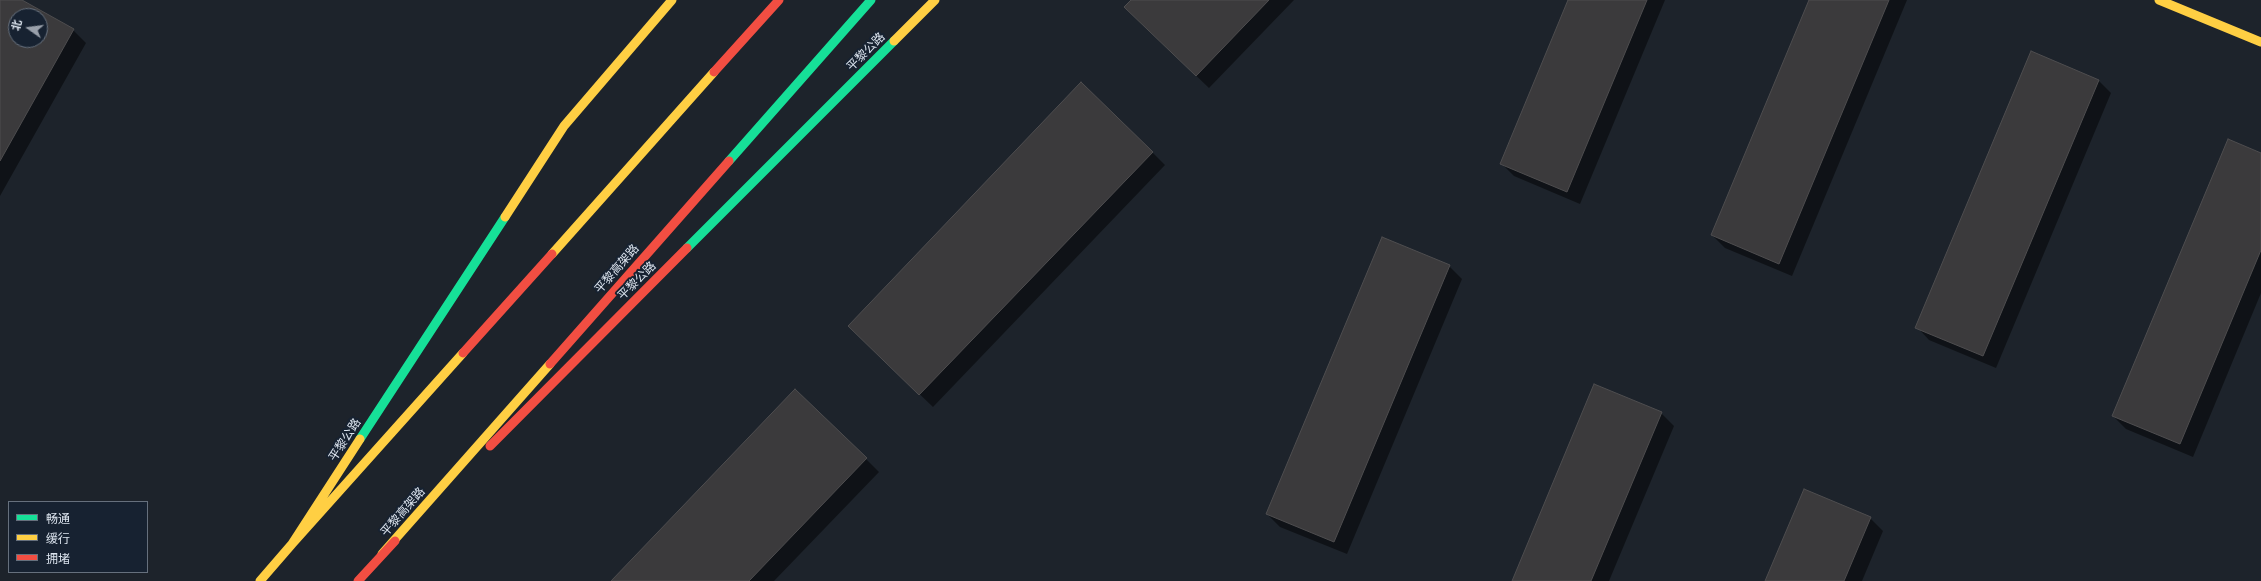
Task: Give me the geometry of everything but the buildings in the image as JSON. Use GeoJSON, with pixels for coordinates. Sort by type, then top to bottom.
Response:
{"type":"FeatureCollection","features":[{"type":"Feature","properties":{"kind":"main road","name":"平黎公路"},"geometry":{"type":"LineString","coordinates":[[260,581],[292,544],[564,126],[672,0]]}},
{"type":"Feature","properties":{"kind":"main road"},"geometry":{"type":"LineString","coordinates":[[292,544],[779,0]]}},
{"type":"Feature","properties":{"kind":"main road","name":"平黎高架路"},"geometry":{"type":"LineString","coordinates":[[382,554],[871,0]]}},
{"type":"Feature","properties":{"kind":"main road","name":"平黎公路"},"geometry":{"type":"LineString","coordinates":[[358,581],[382,554],[935,0]]}},
{"type":"Feature","properties":{"kind":"main road"},"geometry":{"type":"LineString","coordinates":[[2160,0],[2261,42]]}},
{"type":"Feature","properties":{"kind":"traffic: fast"},"geometry":{"type":"LineString","coordinates":[[729,161],[871,0]]}},
{"type":"Feature","properties":{"kind":"traffic: fast"},"geometry":{"type":"LineString","coordinates":[[687,248],[894,41]]}},
{"type":"Feature","properties":{"kind":"traffic: fast"},"geometry":{"type":"LineString","coordinates":[[360,439],[505,217]]}},
{"type":"Feature","properties":{"kind":"traffic: slow"},"geometry":{"type":"LineString","coordinates":[[505,217],[564,126],[672,0]]}},
{"type":"Feature","properties":{"kind":"traffic: slow"},"geometry":{"type":"LineString","coordinates":[[894,41],[935,0]]}},
{"type":"Feature","properties":{"kind":"traffic: slow"},"geometry":{"type":"LineString","coordinates":[[2159,0],[2261,42]]}},
{"type":"Feature","properties":{"kind":"traffic: slow"},"geometry":{"type":"LineString","coordinates":[[552,254],[714,72]]}},
{"type":"Feature","properties":{"kind":"traffic: slow"},"geometry":{"type":"LineString","coordinates":[[292,544],[463,353]]}},
{"type":"Feature","properties":{"kind":"traffic: slow"},"geometry":{"type":"LineString","coordinates":[[382,554],[550,364]]}},
{"type":"Feature","properties":{"kind":"traffic: slow"},"geometry":{"type":"LineString","coordinates":[[260,581],[292,544],[360,439]]}},
{"type":"Feature","properties":{"kind":"traffic: jam"},"geometry":{"type":"LineString","coordinates":[[714,72],[779,0]]}},
{"type":"Feature","properties":{"kind":"traffic: jam"},"geometry":{"type":"LineString","coordinates":[[550,364],[729,161]]}},
{"type":"Feature","properties":{"kind":"traffic: jam"},"geometry":{"type":"LineString","coordinates":[[490,446],[687,248]]}},
{"type":"Feature","properties":{"kind":"traffic: jam"},"geometry":{"type":"LineString","coordinates":[[463,353],[552,254]]}},
{"type":"Feature","properties":{"kind":"traffic: jam"},"geometry":{"type":"LineString","coordinates":[[358,581],[395,541]]}}]}
